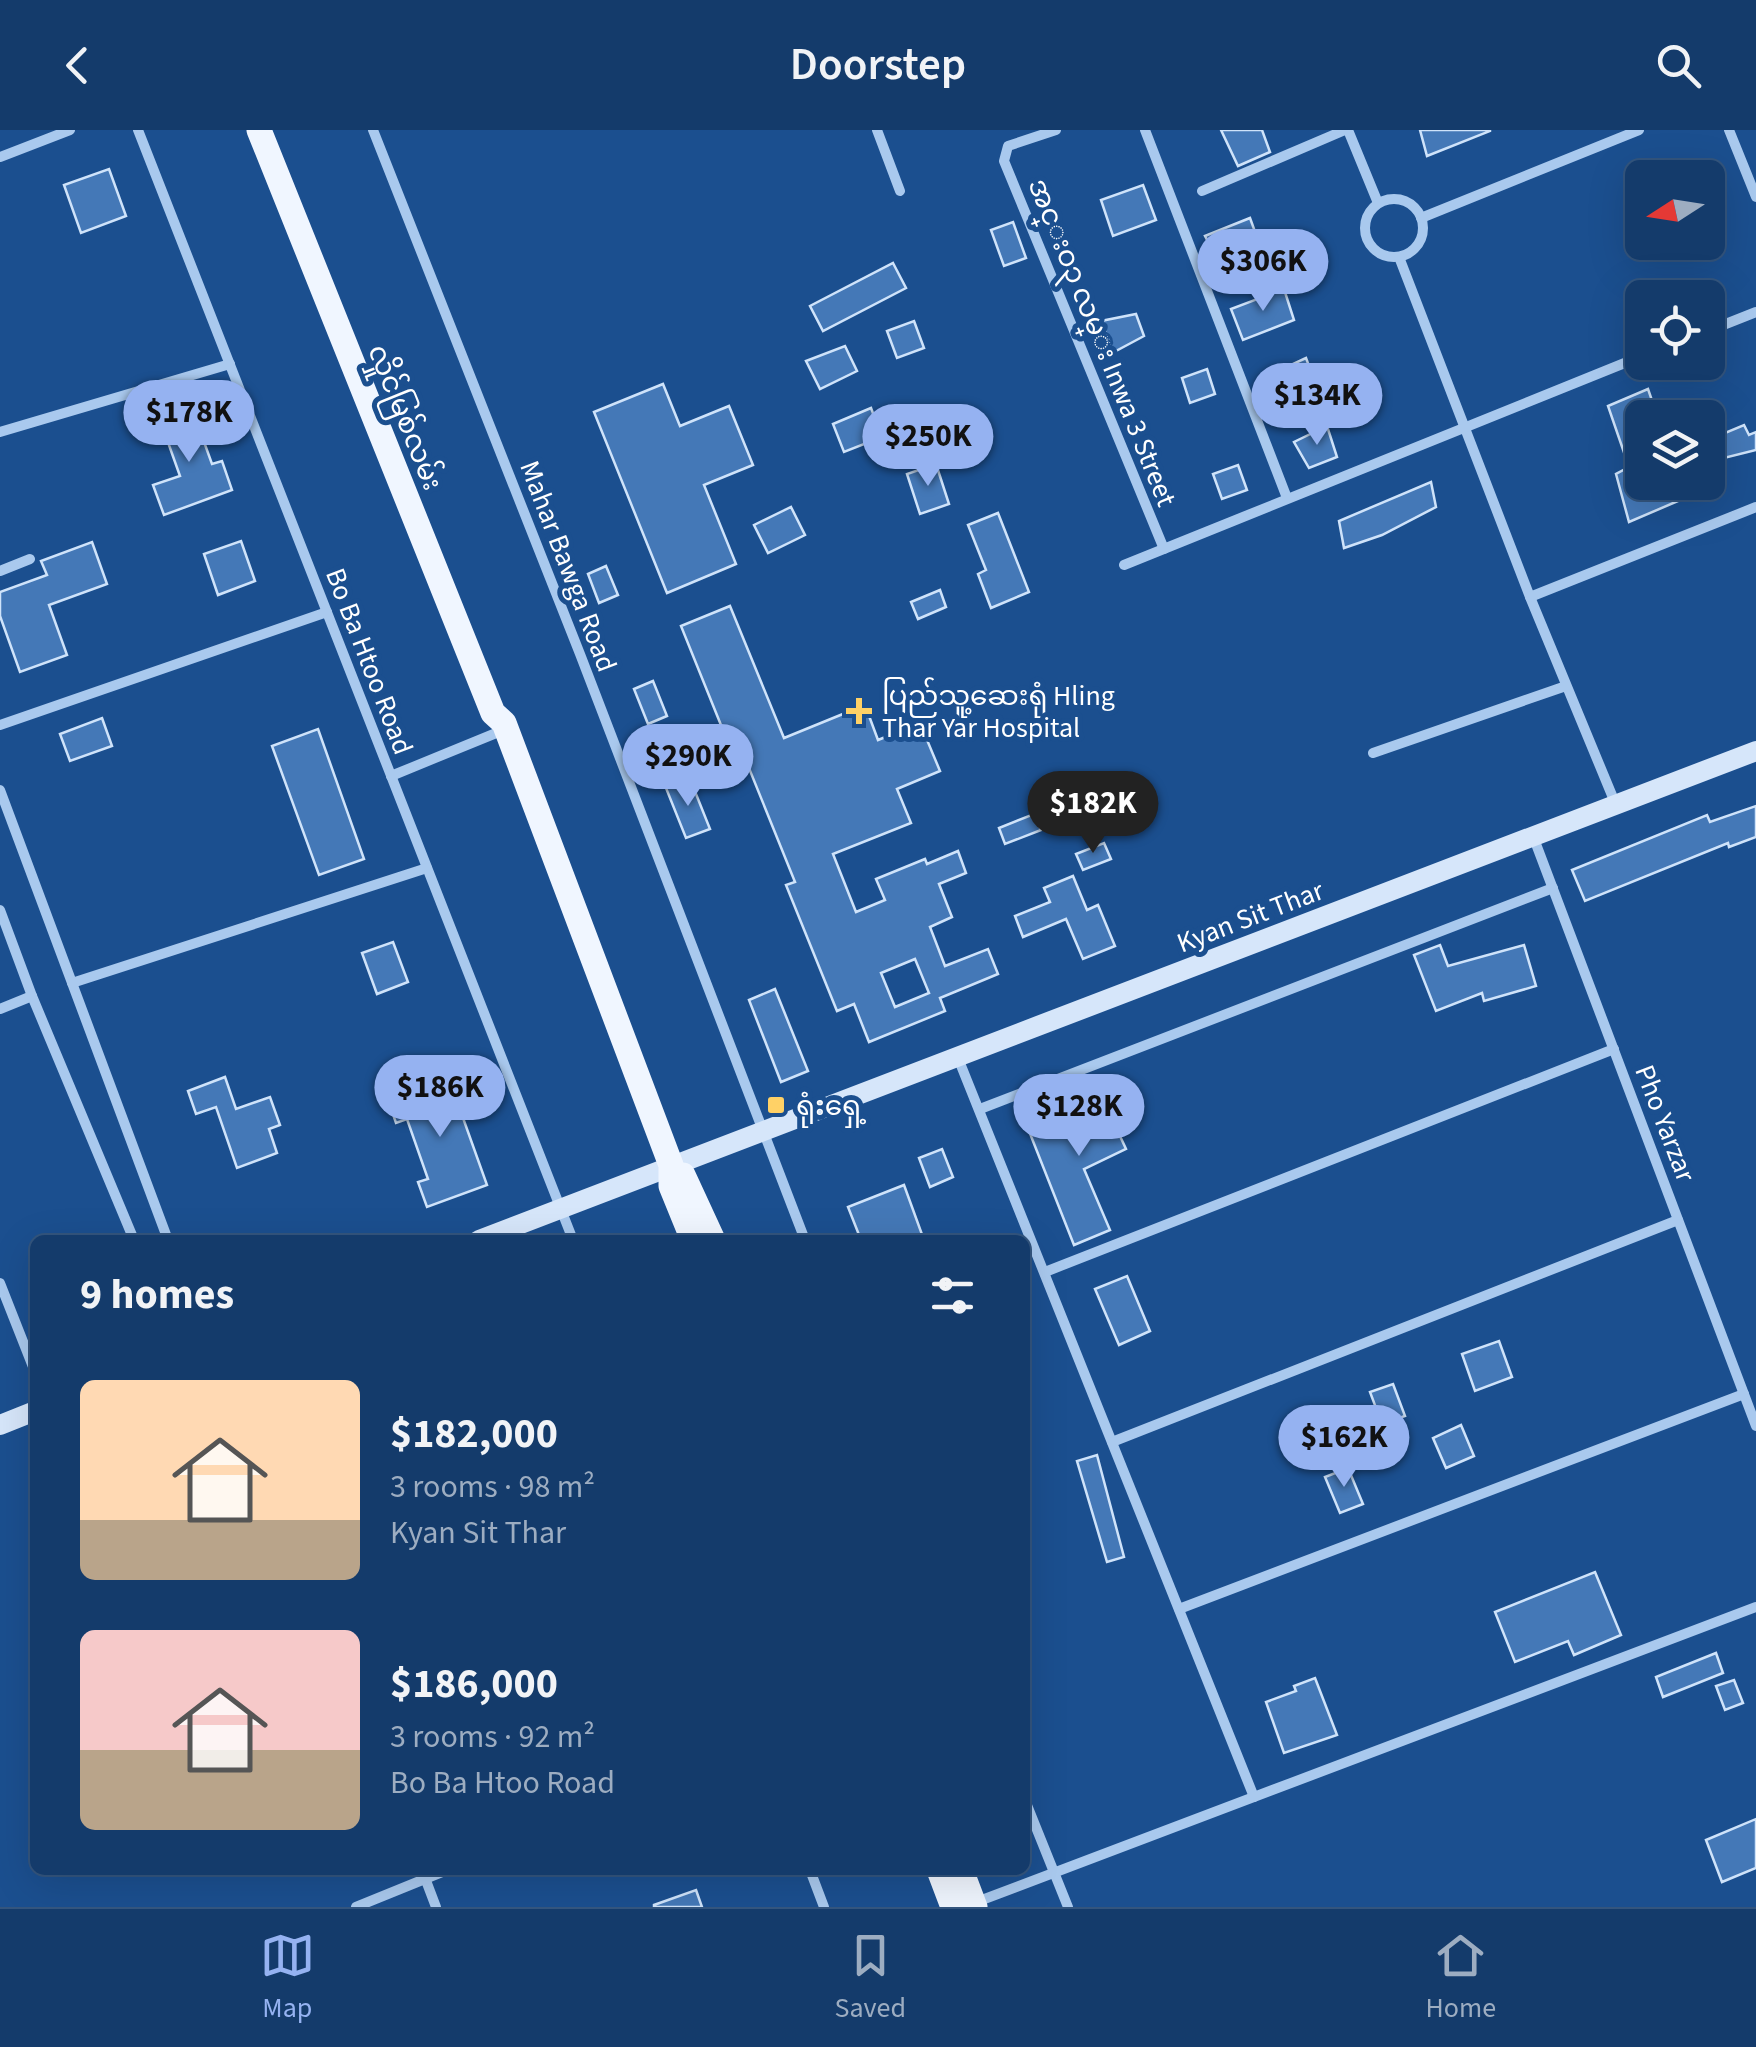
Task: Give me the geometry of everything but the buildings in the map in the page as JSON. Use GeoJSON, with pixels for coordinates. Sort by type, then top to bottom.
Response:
{"type":"FeatureCollection","features":[{"type":"Feature","properties":{"kind":"main road","name":"လှိုင်မြစ်လမ်း"},"geometry":{"type":"LineString","coordinates":[[259,130],[493,713],[505,726],[671,1165],[671,1186],[691,1235]]}},
{"type":"Feature","properties":{"kind":"main road","name":"လှိုင်မြစ်လမ်း"},"geometry":{"type":"LineString","coordinates":[[277,130],[507,708],[505,726]]}},
{"type":"Feature","properties":{"kind":"main road","name":"Kyan Sit Thar"},"geometry":{"type":"LineString","coordinates":[[492,1235],[1756,751]]}},
{"type":"Feature","properties":{"kind":"main road","name":"လှိုင်မြစ်လမ်း"},"geometry":{"type":"LineString","coordinates":[[671,1165],[685,1176],[711,1235]]}},
{"type":"Feature","properties":{"kind":"main road"},"geometry":{"type":"LineString","coordinates":[[0,1425],[30,1413]]}},
{"type":"Feature","properties":{"kind":"main road"},"geometry":{"type":"LineString","coordinates":[[943,1875],[966,1906]]}},
{"type":"Feature","properties":{"kind":"main road"},"geometry":{"type":"LineString","coordinates":[[962,1875],[966,1906]]}},
{"type":"Feature","properties":{"kind":"street"},"geometry":{"type":"LineString","coordinates":[[0,157],[70,130]]}},
{"type":"Feature","properties":{"kind":"street","name":"Bo Ba Htoo Road"},"geometry":{"type":"LineString","coordinates":[[138,130],[571,1235]]}},
{"type":"Feature","properties":{"kind":"street","name":"Mahar Bawga Road"},"geometry":{"type":"LineString","coordinates":[[372,130],[803,1235]]}},
{"type":"Feature","properties":{"kind":"street"},"geometry":{"type":"LineString","coordinates":[[877,130],[900,191]]}},
{"type":"Feature","properties":{"kind":"street","name":"အင္းဝ၃ လမ္း Inwa 3 Street"},"geometry":{"type":"LineString","coordinates":[[1056,130],[1008,146],[1004,161],[1164,549]]}},
{"type":"Feature","properties":{"kind":"street"},"geometry":{"type":"LineString","coordinates":[[1145,130],[1287,498]]}},
{"type":"Feature","properties":{"kind":"street"},"geometry":{"type":"LineString","coordinates":[[1202,191],[1347,130],[1378,204]]}},
{"type":"Feature","properties":{"kind":"street"},"geometry":{"type":"LineString","coordinates":[[1421,218],[1638,130]]}},
{"type":"Feature","properties":{"kind":"street"},"geometry":{"type":"LineString","coordinates":[[1730,130],[1756,197]]}},
{"type":"Feature","properties":{"kind":"street"},"geometry":{"type":"LineString","coordinates":[[1399,199],[1416,209],[1421,218],[1423,228],[1416,246],[1400,257],[1380,253],[1367,238],[1366,219],[1378,204],[1399,199]]}},
{"type":"Feature","properties":{"kind":"street"},"geometry":{"type":"LineString","coordinates":[[1400,257],[1530,597],[1616,804]]}},
{"type":"Feature","properties":{"kind":"street"},"geometry":{"type":"LineString","coordinates":[[1725,324],[1756,312]]}},
{"type":"Feature","properties":{"kind":"street"},"geometry":{"type":"LineString","coordinates":[[1124,565],[1625,363]]}},
{"type":"Feature","properties":{"kind":"street"},"geometry":{"type":"LineString","coordinates":[[0,432],[230,364]]}},
{"type":"Feature","properties":{"kind":"street"},"geometry":{"type":"LineString","coordinates":[[1530,597],[1756,506]]}},
{"type":"Feature","properties":{"kind":"street"},"geometry":{"type":"LineString","coordinates":[[0,571],[30,559]]}},
{"type":"Feature","properties":{"kind":"street"},"geometry":{"type":"LineString","coordinates":[[0,724],[327,612]]}},
{"type":"Feature","properties":{"kind":"street"},"geometry":{"type":"LineString","coordinates":[[1374,753],[1566,686]]}},
{"type":"Feature","properties":{"kind":"street"},"geometry":{"type":"LineString","coordinates":[[391,776],[505,726]]}},
{"type":"Feature","properties":{"kind":"street"},"geometry":{"type":"LineString","coordinates":[[0,790],[166,1235]]}},
{"type":"Feature","properties":{"kind":"street","name":"Pho Yarzar"},"geometry":{"type":"LineString","coordinates":[[1534,836],[1756,1426]]}},
{"type":"Feature","properties":{"kind":"street"},"geometry":{"type":"LineString","coordinates":[[72,983],[427,868]]}},
{"type":"Feature","properties":{"kind":"street"},"geometry":{"type":"LineString","coordinates":[[980,1108],[1553,888]]}},
{"type":"Feature","properties":{"kind":"street"},"geometry":{"type":"LineString","coordinates":[[0,910],[132,1235]]}},
{"type":"Feature","properties":{"kind":"street"},"geometry":{"type":"LineString","coordinates":[[0,1009],[32,996]]}},
{"type":"Feature","properties":{"kind":"street"},"geometry":{"type":"LineString","coordinates":[[1045,1272],[1614,1049]]}},
{"type":"Feature","properties":{"kind":"street"},"geometry":{"type":"LineString","coordinates":[[958,1058],[1254,1797]]}},
{"type":"Feature","properties":{"kind":"street"},"geometry":{"type":"LineString","coordinates":[[1112,1442],[1678,1220]]}},
{"type":"Feature","properties":{"kind":"street"},"geometry":{"type":"LineString","coordinates":[[0,1283],[30,1359]]}},
{"type":"Feature","properties":{"kind":"street"},"geometry":{"type":"LineString","coordinates":[[1179,1609],[1744,1394]]}},
{"type":"Feature","properties":{"kind":"street"},"geometry":{"type":"LineString","coordinates":[[966,1906],[1756,1607]]}},
{"type":"Feature","properties":{"kind":"street"},"geometry":{"type":"LineString","coordinates":[[1030,1813],[1068,1907]]}},
{"type":"Feature","properties":{"kind":"street"},"geometry":{"type":"LineString","coordinates":[[356,1907],[421,1875]]}},
{"type":"Feature","properties":{"kind":"street"},"geometry":{"type":"LineString","coordinates":[[423,1875],[436,1907]]}},
{"type":"Feature","properties":{"kind":"street"},"geometry":{"type":"LineString","coordinates":[[812,1875],[824,1907]]}},
{"type":"Feature","properties":{"kind":"place","name":"ပြည်သူ့ဆေးရုံ Hling Thar Yar Hospital"},"geometry":{"type":"Point","coordinates":[859,711]}},
{"type":"Feature","properties":{"kind":"place","name":"ရုံးရှေ့"},"geometry":{"type":"Point","coordinates":[776,1105]}}]}
